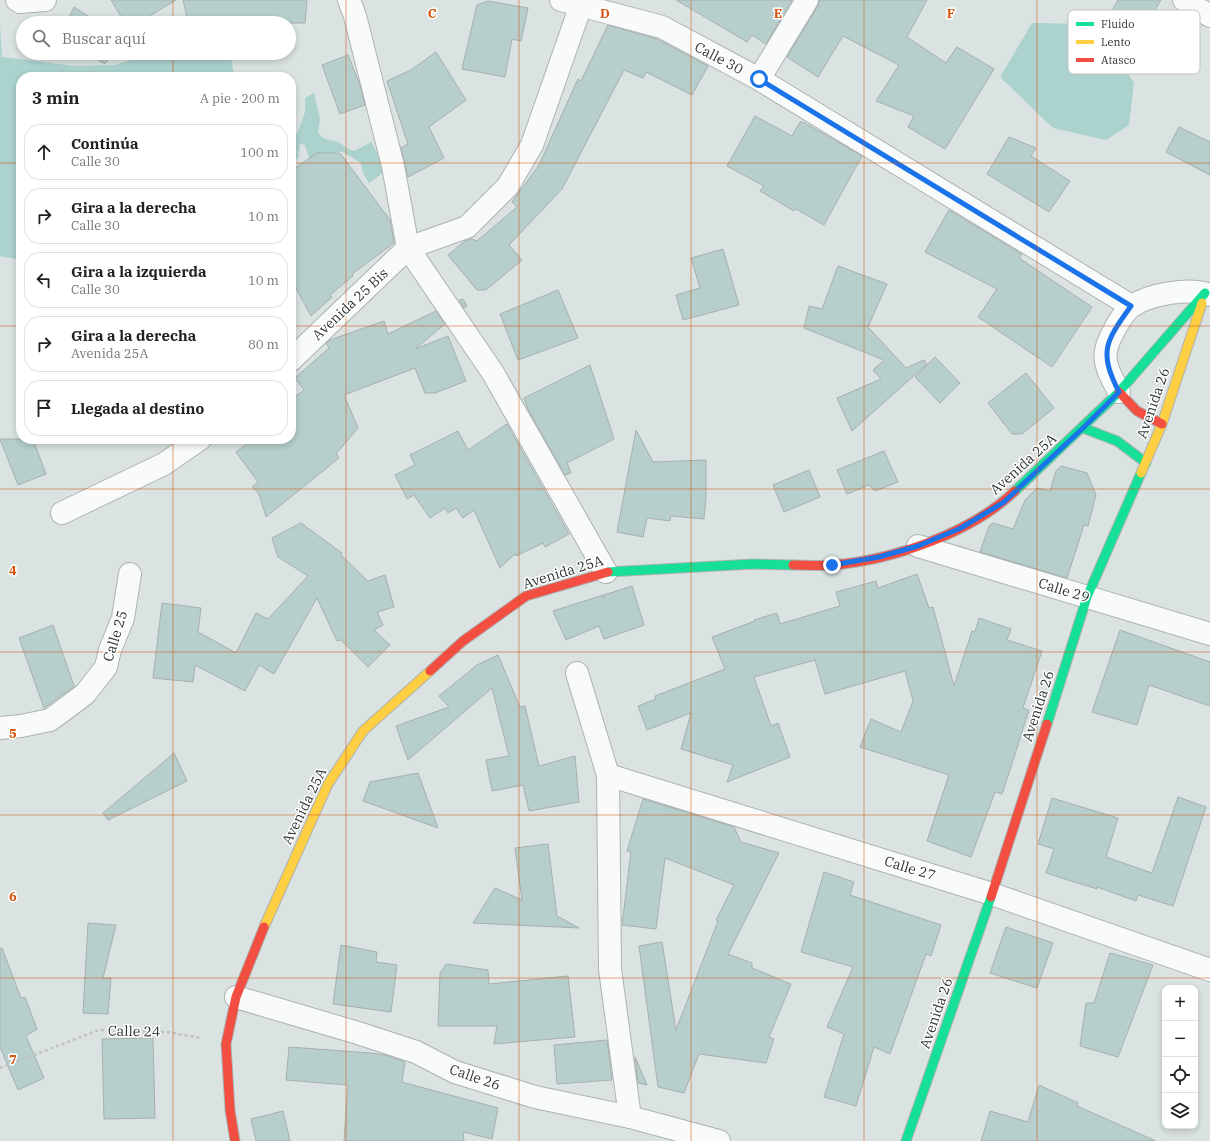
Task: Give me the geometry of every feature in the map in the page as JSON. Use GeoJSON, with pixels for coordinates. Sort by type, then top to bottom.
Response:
{"type":"FeatureCollection","features":[{"type":"Feature","properties":{"kind":"main road","name":"Avenida 25A"},"geometry":{"type":"LineString","coordinates":[[235,1141],[230,1110],[226,1044],[236,996],[273,905],[328,784],[363,731],[463,641],[526,596],[606,572],[753,564],[832,565],[879,557],[918,546],[961,528],[1004,502],[1083,428],[1119,392],[1208,291]]}},
{"type":"Feature","properties":{"kind":"main road","name":"Avenida 26"},"geometry":{"type":"LineString","coordinates":[[906,1141],[992,894],[1087,597],[1162,424],[1208,291]]}},
{"type":"Feature","properties":{"kind":"main road"},"geometry":{"type":"LineString","coordinates":[[1119,392],[1126,403],[1137,412],[1162,424]]}},
{"type":"Feature","properties":{"kind":"main road"},"geometry":{"type":"LineString","coordinates":[[1083,428],[1119,441],[1134,451],[1146,463]]}},
{"type":"Feature","properties":{"kind":"street"},"geometry":{"type":"LineString","coordinates":[[17,0],[20,2],[44,1]]}},
{"type":"Feature","properties":{"kind":"street"},"geometry":{"type":"LineString","coordinates":[[349,0],[355,16],[392,166],[408,248],[493,373],[606,572]]}},
{"type":"Feature","properties":{"kind":"street"},"geometry":{"type":"LineString","coordinates":[[759,79],[807,0]]}},
{"type":"Feature","properties":{"kind":"street"},"geometry":{"type":"LineString","coordinates":[[1184,0],[1210,16]]}},
{"type":"Feature","properties":{"kind":"street"},"geometry":{"type":"LineString","coordinates":[[408,248],[467,227],[508,186],[532,145],[571,3]]}},
{"type":"Feature","properties":{"kind":"street","name":"Calle 30"},"geometry":{"type":"LineString","coordinates":[[571,3],[662,27],[759,79],[1131,306]]}},
{"type":"Feature","properties":{"kind":"street","name":"Avenida 25 Bis"},"geometry":{"type":"LineString","coordinates":[[296,355],[408,248]]}},
{"type":"Feature","properties":{"kind":"street"},"geometry":{"type":"LineString","coordinates":[[1119,392],[1109,372],[1106,352],[1111,334],[1131,306],[1156,295],[1208,291]]}},
{"type":"Feature","properties":{"kind":"street"},"geometry":{"type":"LineString","coordinates":[[62,513],[164,464],[193,444]]}},
{"type":"Feature","properties":{"kind":"street","name":"Calle 29"},"geometry":{"type":"LineString","coordinates":[[918,546],[1210,634]]}},
{"type":"Feature","properties":{"kind":"street","name":"Calle 25"},"geometry":{"type":"LineString","coordinates":[[0,728],[21,726],[50,720],[85,694],[106,667],[110,650],[123,618],[130,574]]}},
{"type":"Feature","properties":{"kind":"street"},"geometry":{"type":"LineString","coordinates":[[577,673],[608,775],[610,969],[630,1117]]}},
{"type":"Feature","properties":{"kind":"street","name":"Calle 27"},"geometry":{"type":"LineString","coordinates":[[608,775],[992,894],[1210,970]]}},
{"type":"Feature","properties":{"kind":"street","name":"Calle 26"},"geometry":{"type":"LineString","coordinates":[[236,996],[416,1052],[455,1072],[527,1094],[630,1117],[719,1141]]}},
{"type":"Feature","properties":{"kind":"path","name":"Calle 24"},"geometry":{"type":"LineString","coordinates":[[0,1068],[99,1030],[167,1032],[226,1044]]}},
{"type":"Feature","properties":{"kind":"shaded area"},"geometry":{"type":"Polygon","coordinates":[[[1032,23],[1068,24],[1068,74],[1128,74],[1134,83],[1129,125],[1106,140],[1053,128],[1000,77],[1032,23]]]}},
{"type":"Feature","properties":{"kind":"shaded area"},"geometry":{"type":"Polygon","coordinates":[[[0,25],[2,57],[16,59],[16,60],[75,66],[115,65],[130,60],[231,60],[233,72],[16,72],[16,259],[0,256],[0,25]]]}},
{"type":"Feature","properties":{"kind":"shaded area"},"geometry":{"type":"Polygon","coordinates":[[[314,93],[320,119],[318,133],[321,136],[354,151],[371,142],[387,170],[369,183],[363,173],[361,163],[343,152],[336,152],[334,158],[310,161],[305,145],[300,144],[298,158],[296,159],[296,134],[305,112],[305,98],[314,93]]]}},
{"type":"Feature","properties":{"kind":"building"},"geometry":{"type":"Polygon","coordinates":[[[111,0],[176,0],[150,16],[121,16],[111,0]]]}},
{"type":"Feature","properties":{"kind":"building"},"geometry":{"type":"Polygon","coordinates":[[[183,0],[307,0],[305,23],[296,23],[296,16],[186,16],[183,0]]]}},
{"type":"Feature","properties":{"kind":"building"},"geometry":{"type":"Polygon","coordinates":[[[676,0],[792,0],[766,44],[752,35],[747,42],[676,0]]]}},
{"type":"Feature","properties":{"kind":"building"},"geometry":{"type":"Polygon","coordinates":[[[819,0],[927,0],[907,37],[946,63],[957,47],[994,69],[945,149],[908,127],[914,116],[876,101],[899,65],[843,36],[818,77],[787,57],[818,6],[819,0]]]}},
{"type":"Feature","properties":{"kind":"building"},"geometry":{"type":"Polygon","coordinates":[[[1118,0],[1161,0],[1155,10],[1112,10],[1118,0]]]}},
{"type":"Feature","properties":{"kind":"building"},"geometry":{"type":"Polygon","coordinates":[[[488,1],[528,8],[521,41],[512,39],[505,77],[462,69],[477,5],[488,1]]]}},
{"type":"Feature","properties":{"kind":"building"},"geometry":{"type":"Polygon","coordinates":[[[74,7],[88,16],[70,16],[74,7]]]}},
{"type":"Feature","properties":{"kind":"building"},"geometry":{"type":"Polygon","coordinates":[[[608,25],[657,39],[708,66],[692,95],[646,72],[643,78],[624,70],[562,189],[509,245],[522,260],[486,290],[477,290],[448,255],[465,241],[472,239],[477,241],[517,207],[512,202],[539,165],[578,79],[581,81],[608,25]]]}},
{"type":"Feature","properties":{"kind":"building"},"geometry":{"type":"Polygon","coordinates":[[[436,52],[466,100],[429,127],[444,158],[408,177],[401,148],[408,144],[387,81],[411,70],[436,52]]]}},
{"type":"Feature","properties":{"kind":"building"},"geometry":{"type":"Polygon","coordinates":[[[348,55],[360,85],[365,105],[340,114],[322,65],[348,55]]]}},
{"type":"Feature","properties":{"kind":"building"},"geometry":{"type":"Polygon","coordinates":[[[98,60],[108,60],[105,64],[98,60]]]}},
{"type":"Feature","properties":{"kind":"building"},"geometry":{"type":"Polygon","coordinates":[[[755,116],[792,136],[800,122],[803,122],[862,156],[824,225],[796,209],[794,211],[760,191],[764,186],[727,166],[755,116]]]}},
{"type":"Feature","properties":{"kind":"building"},"geometry":{"type":"Polygon","coordinates":[[[1179,127],[1210,142],[1210,175],[1166,152],[1179,127]]]}},
{"type":"Feature","properties":{"kind":"building"},"geometry":{"type":"Polygon","coordinates":[[[1009,137],[1036,148],[1031,156],[1070,181],[1049,212],[987,174],[1009,137]]]}},
{"type":"Feature","properties":{"kind":"building"},"geometry":{"type":"Polygon","coordinates":[[[317,153],[340,153],[390,220],[394,243],[352,274],[353,276],[330,295],[332,297],[311,316],[296,288],[296,168],[317,153]]]}},
{"type":"Feature","properties":{"kind":"building"},"geometry":{"type":"Polygon","coordinates":[[[949,210],[1022,254],[1019,258],[1092,307],[1052,367],[978,317],[997,289],[925,252],[949,210]]]}},
{"type":"Feature","properties":{"kind":"building"},"geometry":{"type":"Polygon","coordinates":[[[723,249],[739,305],[683,320],[676,295],[700,288],[691,258],[723,249]]]}},
{"type":"Feature","properties":{"kind":"building"},"geometry":{"type":"Polygon","coordinates":[[[838,266],[887,284],[868,327],[906,368],[924,360],[927,364],[852,431],[837,398],[881,379],[873,370],[884,360],[804,328],[809,306],[822,309],[838,266]]]}},
{"type":"Feature","properties":{"kind":"building"},"geometry":{"type":"Polygon","coordinates":[[[558,290],[578,338],[518,360],[500,314],[558,290]]]}},
{"type":"Feature","properties":{"kind":"building"},"geometry":{"type":"Polygon","coordinates":[[[463,299],[467,306],[464,308],[459,300],[463,299]]]}},
{"type":"Feature","properties":{"kind":"building"},"geometry":{"type":"Polygon","coordinates":[[[436,311],[445,324],[415,349],[448,336],[466,381],[435,393],[425,393],[415,368],[344,395],[358,428],[336,454],[339,458],[266,517],[259,494],[252,487],[258,482],[236,452],[246,444],[296,444],[296,396],[304,390],[296,377],[329,348],[326,343],[330,340],[384,321],[388,334],[436,311]]]}},
{"type":"Feature","properties":{"kind":"building"},"geometry":{"type":"Polygon","coordinates":[[[935,357],[960,383],[940,403],[915,377],[935,357]]]}},
{"type":"Feature","properties":{"kind":"building"},"geometry":{"type":"Polygon","coordinates":[[[590,365],[614,439],[567,463],[571,473],[565,475],[528,409],[524,398],[590,365]]]}},
{"type":"Feature","properties":{"kind":"building"},"geometry":{"type":"Polygon","coordinates":[[[1026,373],[1054,408],[1022,434],[1012,434],[988,403],[1026,373]]]}},
{"type":"Feature","properties":{"kind":"building"},"geometry":{"type":"Polygon","coordinates":[[[507,424],[569,534],[545,547],[543,543],[516,556],[515,554],[500,568],[474,510],[463,518],[456,508],[448,513],[445,508],[430,518],[414,495],[407,499],[395,475],[415,465],[410,455],[458,431],[468,450],[507,424]]]}},
{"type":"Feature","properties":{"kind":"building"},"geometry":{"type":"Polygon","coordinates":[[[636,430],[653,462],[706,460],[706,498],[704,519],[671,516],[670,521],[647,518],[643,537],[617,532],[636,430]]]}},
{"type":"Feature","properties":{"kind":"building"},"geometry":{"type":"Polygon","coordinates":[[[0,439],[16,439],[16,444],[35,444],[46,474],[18,485],[0,439]]]}},
{"type":"Feature","properties":{"kind":"building"},"geometry":{"type":"Polygon","coordinates":[[[884,451],[898,482],[875,491],[869,485],[847,494],[837,470],[884,451]]]}},
{"type":"Feature","properties":{"kind":"building"},"geometry":{"type":"Polygon","coordinates":[[[1061,466],[1087,473],[1096,495],[1088,526],[1084,525],[1067,578],[980,552],[989,526],[993,523],[1013,529],[1025,500],[1037,488],[1050,491],[1056,471],[1061,466]]]}},
{"type":"Feature","properties":{"kind":"building"},"geometry":{"type":"Polygon","coordinates":[[[809,470],[820,497],[784,512],[773,485],[809,470]]]}},
{"type":"Feature","properties":{"kind":"building"},"geometry":{"type":"Polygon","coordinates":[[[301,523],[342,553],[341,555],[368,581],[385,575],[394,607],[377,612],[383,625],[374,630],[390,645],[368,667],[341,640],[337,641],[317,598],[274,674],[259,665],[245,691],[195,665],[193,682],[153,678],[162,603],[201,608],[198,632],[236,653],[256,613],[268,619],[308,576],[278,557],[272,538],[301,523]]]}},
{"type":"Feature","properties":{"kind":"building"},"geometry":{"type":"Polygon","coordinates":[[[917,574],[929,608],[933,607],[954,686],[972,631],[975,632],[979,618],[1011,629],[1007,640],[1042,651],[1023,708],[1029,710],[1002,794],[995,792],[971,857],[927,841],[949,775],[860,747],[871,719],[901,732],[913,701],[905,671],[825,694],[815,660],[754,677],[771,726],[778,723],[790,757],[727,782],[733,765],[681,749],[691,713],[647,730],[638,706],[656,699],[655,696],[725,669],[712,637],[755,621],[754,620],[777,613],[780,624],[840,606],[836,592],[876,581],[878,588],[917,574]]]}},
{"type":"Feature","properties":{"kind":"building"},"geometry":{"type":"Polygon","coordinates":[[[632,586],[644,625],[604,639],[599,626],[566,640],[553,611],[603,595],[604,598],[604,595],[632,586]]]}},
{"type":"Feature","properties":{"kind":"building"},"geometry":{"type":"Polygon","coordinates":[[[53,625],[74,686],[44,708],[19,638],[53,625]]]}},
{"type":"Feature","properties":{"kind":"building"},"geometry":{"type":"Polygon","coordinates":[[[1120,630],[1210,662],[1210,706],[1149,685],[1137,725],[1092,712],[1120,630]]]}},
{"type":"Feature","properties":{"kind":"building"},"geometry":{"type":"Polygon","coordinates":[[[498,655],[520,707],[525,706],[539,766],[575,756],[579,802],[529,811],[523,785],[492,791],[486,760],[509,756],[492,688],[408,760],[396,726],[449,707],[439,696],[477,665],[498,655]]]}},
{"type":"Feature","properties":{"kind":"building"},"geometry":{"type":"Polygon","coordinates":[[[174,753],[187,781],[108,820],[103,813],[174,753]]]}},
{"type":"Feature","properties":{"kind":"building"},"geometry":{"type":"Polygon","coordinates":[[[418,773],[438,828],[363,801],[370,782],[418,773]]]}},
{"type":"Feature","properties":{"kind":"building"},"geometry":{"type":"Polygon","coordinates":[[[1178,797],[1206,807],[1173,906],[1138,895],[1136,901],[1097,887],[1097,889],[1046,873],[1054,849],[1038,844],[1052,798],[1118,818],[1106,857],[1152,873],[1178,797]]]}},
{"type":"Feature","properties":{"kind":"building"},"geometry":{"type":"Polygon","coordinates":[[[643,799],[734,827],[741,842],[779,853],[728,954],[752,963],[752,968],[791,984],[769,1037],[774,1039],[766,1063],[699,1054],[684,1093],[658,1087],[639,946],[662,942],[676,1030],[718,921],[716,920],[734,885],[665,858],[656,929],[622,925],[631,852],[627,851],[643,799]]]}},
{"type":"Feature","properties":{"kind":"building"},"geometry":{"type":"Polygon","coordinates":[[[548,844],[557,916],[579,928],[473,923],[495,888],[522,900],[515,848],[548,844]]]}},
{"type":"Feature","properties":{"kind":"building"},"geometry":{"type":"Polygon","coordinates":[[[824,872],[854,882],[850,895],[941,925],[931,956],[926,954],[890,1054],[874,1047],[856,1106],[824,1097],[844,1034],[827,1027],[853,967],[801,952],[824,872]]]}},
{"type":"Feature","properties":{"kind":"building"},"geometry":{"type":"Polygon","coordinates":[[[88,923],[116,925],[103,978],[111,978],[108,1014],[83,1013],[88,923]]]}},
{"type":"Feature","properties":{"kind":"building"},"geometry":{"type":"Polygon","coordinates":[[[1006,927],[1053,943],[1037,988],[990,973],[1006,927]]]}},
{"type":"Feature","properties":{"kind":"building"},"geometry":{"type":"Polygon","coordinates":[[[341,945],[377,952],[376,962],[397,965],[391,1012],[333,1004],[341,945]]]}},
{"type":"Feature","properties":{"kind":"building"},"geometry":{"type":"Polygon","coordinates":[[[0,948],[2,948],[21,998],[25,997],[37,1029],[26,1036],[44,1078],[18,1090],[0,1047],[0,948]]]}},
{"type":"Feature","properties":{"kind":"building"},"geometry":{"type":"Polygon","coordinates":[[[1110,953],[1153,965],[1118,1057],[1080,1046],[1086,1003],[1094,1003],[1110,953]]]}},
{"type":"Feature","properties":{"kind":"building"},"geometry":{"type":"Polygon","coordinates":[[[446,964],[488,970],[489,984],[568,976],[575,1037],[494,1044],[497,1026],[438,1026],[440,973],[446,964]]]}},
{"type":"Feature","properties":{"kind":"building"},"geometry":{"type":"Polygon","coordinates":[[[153,1038],[155,1118],[104,1119],[102,1039],[153,1038]]]}},
{"type":"Feature","properties":{"kind":"building"},"geometry":{"type":"Polygon","coordinates":[[[607,1040],[612,1080],[557,1084],[554,1045],[607,1040]]]}},
{"type":"Feature","properties":{"kind":"building"},"geometry":{"type":"Polygon","coordinates":[[[289,1047],[370,1053],[385,1055],[405,1062],[402,1082],[498,1108],[492,1139],[463,1132],[464,1141],[344,1141],[348,1085],[286,1080],[289,1047]]]}},
{"type":"Feature","properties":{"kind":"building"},"geometry":{"type":"Polygon","coordinates":[[[635,1057],[647,1085],[638,1083],[635,1057]]]}},
{"type":"Feature","properties":{"kind":"building"},"geometry":{"type":"Polygon","coordinates":[[[1039,1085],[1078,1103],[1077,1106],[1156,1141],[981,1141],[990,1111],[1028,1122],[1039,1085]]]}},
{"type":"Feature","properties":{"kind":"building"},"geometry":{"type":"Polygon","coordinates":[[[283,1111],[290,1141],[256,1141],[251,1119],[283,1111]]]}},
{"type":"Feature","properties":{"kind":"traffic: fast"},"geometry":{"type":"LineString","coordinates":[[1015,491],[1119,392],[1205,293]]}},
{"type":"Feature","properties":{"kind":"traffic: fast"},"geometry":{"type":"LineString","coordinates":[[1083,428],[1117,441],[1146,463]]}},
{"type":"Feature","properties":{"kind":"traffic: fast"},"geometry":{"type":"LineString","coordinates":[[1047,724],[1087,597],[1141,473]]}},
{"type":"Feature","properties":{"kind":"traffic: fast"},"geometry":{"type":"LineString","coordinates":[[608,572],[753,564],[793,565]]}},
{"type":"Feature","properties":{"kind":"traffic: fast"},"geometry":{"type":"LineString","coordinates":[[906,1141],[991,897]]}},
{"type":"Feature","properties":{"kind":"traffic: slow"},"geometry":{"type":"LineString","coordinates":[[1141,473],[1162,424],[1202,303]]}},
{"type":"Feature","properties":{"kind":"traffic: slow"},"geometry":{"type":"LineString","coordinates":[[264,927],[328,784],[363,731],[430,671]]}},
{"type":"Feature","properties":{"kind":"traffic: jam"},"geometry":{"type":"LineString","coordinates":[[1119,392],[1137,411],[1162,424]]}},
{"type":"Feature","properties":{"kind":"traffic: jam"},"geometry":{"type":"LineString","coordinates":[[793,565],[828,565],[856,562],[881,557],[930,542],[954,532],[976,520],[997,506],[1015,491]]}},
{"type":"Feature","properties":{"kind":"traffic: jam"},"geometry":{"type":"LineString","coordinates":[[430,671],[463,641],[526,596],[608,572]]}},
{"type":"Feature","properties":{"kind":"traffic: jam"},"geometry":{"type":"LineString","coordinates":[[991,897],[1047,724]]}},
{"type":"Feature","properties":{"kind":"traffic: jam"},"geometry":{"type":"LineString","coordinates":[[235,1141],[230,1110],[226,1044],[236,997],[264,927]]}},
{"type":"Feature","properties":{"kind":"route"},"geometry":{"type":"LineString","coordinates":[[759,79],[1131,306],[1111,334],[1106,352],[1109,372],[1119,392],[1004,502],[961,528],[918,546],[879,557],[832,565]]}}]}
